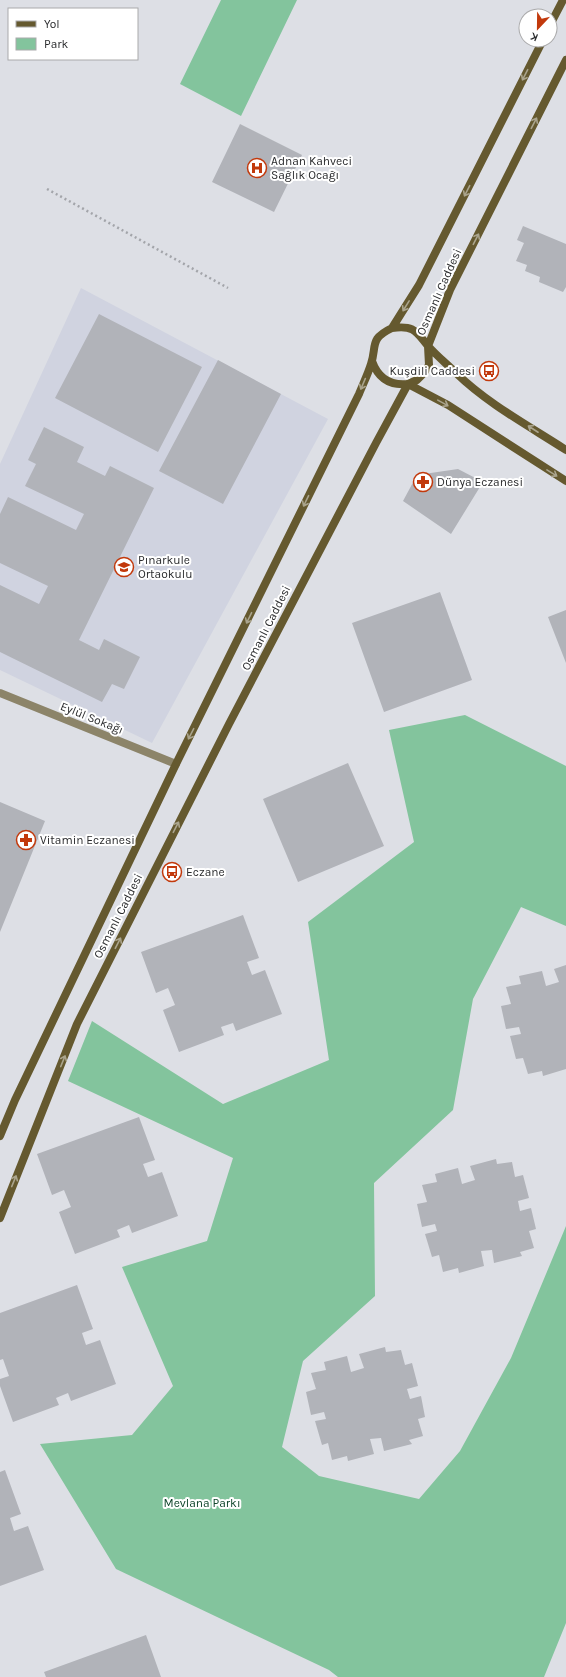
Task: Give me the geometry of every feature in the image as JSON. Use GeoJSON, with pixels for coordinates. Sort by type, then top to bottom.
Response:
{"type":"FeatureCollection","features":[{"type":"Feature","properties":{"kind":"main road"},"geometry":{"type":"LineString","coordinates":[[558,10],[563,0]]}},
{"type":"Feature","properties":{"kind":"main road","name":"Osmanlı Caddesi"},"geometry":{"type":"LineString","coordinates":[[0,1136],[15,1100],[176,764],[359,394],[372,361],[374,345],[378,337],[392,328],[419,285],[539,48]]}},
{"type":"Feature","properties":{"kind":"main road","name":"Osmanlı Caddesi"},"geometry":{"type":"LineString","coordinates":[[0,1218],[77,1024],[226,731],[376,443],[408,384],[417,380],[426,369],[430,356],[428,346],[450,290],[566,60]]}},
{"type":"Feature","properties":{"kind":"main road"},"geometry":{"type":"LineString","coordinates":[[392,328],[401,327],[418,332],[428,346],[464,380],[489,400],[566,450]]}},
{"type":"Feature","properties":{"kind":"main road"},"geometry":{"type":"LineString","coordinates":[[372,361],[375,370],[382,378],[390,383],[399,385],[408,384],[448,405],[566,481]]}},
{"type":"Feature","properties":{"kind":"street","name":"Eylül Sokağı"},"geometry":{"type":"LineString","coordinates":[[0,693],[176,764]]}},
{"type":"Feature","properties":{"kind":"path"},"geometry":{"type":"LineString","coordinates":[[47,190],[228,288]]}},
{"type":"Feature","properties":{"kind":"shaded area","name":"Pınarkule Ortaokulu"},"geometry":{"type":"Polygon","coordinates":[[[81,288],[328,419],[152,743],[0,670],[0,464],[81,288]]]}},
{"type":"Feature","properties":{"kind":"green space"},"geometry":{"type":"Polygon","coordinates":[[[221,0],[297,0],[241,116],[180,84],[221,0]]]}},
{"type":"Feature","properties":{"kind":"green space","name":"Mevlana Parkı"},"geometry":{"type":"Polygon","coordinates":[[[465,715],[566,766],[566,926],[521,907],[473,999],[453,1110],[374,1183],[375,1296],[303,1361],[282,1447],[319,1476],[419,1499],[460,1451],[511,1358],[566,1226],[566,1623],[544,1677],[338,1677],[329,1670],[116,1569],[40,1444],[132,1435],[173,1386],[122,1267],[207,1241],[233,1158],[68,1081],[92,1021],[223,1104],[329,1060],[308,922],[414,842],[389,730],[465,715]]]}},
{"type":"Feature","properties":{"kind":"building","name":"Adnan Kahveci Sağlık Ocağı"},"geometry":{"type":"Polygon","coordinates":[[[240,124],[302,155],[274,212],[212,182],[240,124]]]}},
{"type":"Feature","properties":{"kind":"building"},"geometry":{"type":"Polygon","coordinates":[[[523,226],[566,244],[566,287],[563,292],[539,282],[540,277],[525,271],[527,265],[516,261],[524,243],[517,240],[523,226]]]}},
{"type":"Feature","properties":{"kind":"building"},"geometry":{"type":"Polygon","coordinates":[[[99,314],[202,367],[158,452],[55,398],[99,314]]]}},
{"type":"Feature","properties":{"kind":"building"},"geometry":{"type":"Polygon","coordinates":[[[218,360],[281,394],[223,504],[159,471],[218,360]]]}},
{"type":"Feature","properties":{"kind":"building"},"geometry":{"type":"Polygon","coordinates":[[[44,427],[84,447],[77,462],[105,476],[110,466],[154,488],[79,640],[99,650],[104,639],[140,657],[124,689],[112,684],[102,702],[0,652],[0,585],[39,604],[48,586],[0,563],[0,514],[8,497],[76,530],[84,514],[25,486],[36,464],[28,460],[44,427]]]}},
{"type":"Feature","properties":{"kind":"building"},"geometry":{"type":"Polygon","coordinates":[[[458,469],[483,482],[451,534],[403,501],[417,475],[458,469]]]}},
{"type":"Feature","properties":{"kind":"building"},"geometry":{"type":"Polygon","coordinates":[[[440,592],[472,680],[384,712],[352,623],[440,592]]]}},
{"type":"Feature","properties":{"kind":"building"},"geometry":{"type":"Polygon","coordinates":[[[566,610],[566,663],[548,617],[566,610]]]}},
{"type":"Feature","properties":{"kind":"building"},"geometry":{"type":"Polygon","coordinates":[[[348,763],[384,846],[298,882],[263,799],[348,763]]]}},
{"type":"Feature","properties":{"kind":"building"},"geometry":{"type":"Polygon","coordinates":[[[0,802],[45,821],[0,932],[0,802]]]}},
{"type":"Feature","properties":{"kind":"building"},"geometry":{"type":"Polygon","coordinates":[[[243,915],[259,958],[247,962],[252,975],[265,970],[282,1014],[236,1031],[233,1023],[221,1027],[224,1035],[179,1052],[163,1010],[175,1005],[168,988],[156,993],[141,952],[243,915]]]}},
{"type":"Feature","properties":{"kind":"building"},"geometry":{"type":"Polygon","coordinates":[[[566,965],[566,1069],[543,1076],[542,1071],[528,1074],[523,1058],[516,1059],[510,1036],[521,1034],[519,1027],[506,1029],[501,1006],[511,1004],[506,987],[521,984],[519,976],[542,971],[546,986],[559,982],[554,969],[566,965]]]}},
{"type":"Feature","properties":{"kind":"building"},"geometry":{"type":"Polygon","coordinates":[[[139,1117],[155,1160],[143,1164],[148,1177],[162,1172],[178,1216],[132,1233],[129,1225],[117,1230],[120,1237],[75,1254],[59,1212],[71,1207],[64,1190],[52,1195],[37,1154],[139,1117]]]}},
{"type":"Feature","properties":{"kind":"building"},"geometry":{"type":"Polygon","coordinates":[[[496,1159],[497,1164],[512,1162],[515,1177],[523,1175],[529,1198],[518,1201],[520,1211],[531,1208],[536,1229],[529,1231],[534,1248],[520,1252],[522,1256],[494,1263],[492,1250],[481,1251],[484,1266],[459,1273],[458,1268],[443,1272],[439,1255],[432,1257],[425,1234],[437,1231],[435,1224],[422,1227],[417,1204],[427,1202],[422,1185],[437,1182],[435,1174],[458,1168],[462,1184],[475,1180],[470,1166],[496,1159]]]}},
{"type":"Feature","properties":{"kind":"building"},"geometry":{"type":"Polygon","coordinates":[[[77,1285],[93,1329],[82,1333],[86,1345],[100,1340],[116,1384],[71,1401],[68,1393],[56,1398],[59,1405],[13,1422],[0,1386],[0,1379],[9,1376],[3,1359],[0,1360],[0,1313],[77,1285]]]}},
{"type":"Feature","properties":{"kind":"building"},"geometry":{"type":"Polygon","coordinates":[[[385,1347],[386,1352],[401,1350],[405,1365],[412,1363],[418,1386],[407,1389],[410,1399],[421,1396],[425,1417],[418,1419],[423,1436],[409,1440],[412,1444],[384,1451],[381,1438],[370,1439],[374,1454],[348,1461],[347,1456],[332,1460],[328,1443],[322,1445],[315,1421],[326,1419],[324,1412],[311,1415],[306,1392],[316,1389],[311,1373],[326,1370],[324,1362],[347,1356],[351,1372],[364,1368],[359,1354],[385,1347]]]}},
{"type":"Feature","properties":{"kind":"building"},"geometry":{"type":"Polygon","coordinates":[[[5,1470],[21,1514],[10,1518],[14,1531],[28,1526],[44,1570],[0,1586],[0,1472],[5,1470]]]}},
{"type":"Feature","properties":{"kind":"building"},"geometry":{"type":"Polygon","coordinates":[[[146,1635],[161,1677],[46,1677],[44,1672],[146,1635]]]}},
{"type":"Feature","properties":{"kind":"place","name":"Adnan Kahveci Sağlık Ocağı"},"geometry":{"type":"Point","coordinates":[257,168]}},
{"type":"Feature","properties":{"kind":"place","name":"Kuşdili Caddesi"},"geometry":{"type":"Point","coordinates":[489,371]}},
{"type":"Feature","properties":{"kind":"place","name":"Dünya Eczanesi"},"geometry":{"type":"Point","coordinates":[423,482]}},
{"type":"Feature","properties":{"kind":"place","name":"Pınarkule Ortaokulu"},"geometry":{"type":"Point","coordinates":[124,567]}},
{"type":"Feature","properties":{"kind":"place","name":"Vitamin Eczanesi"},"geometry":{"type":"Point","coordinates":[26,840]}},
{"type":"Feature","properties":{"kind":"place","name":"Eczane"},"geometry":{"type":"Point","coordinates":[172,872]}}]}
